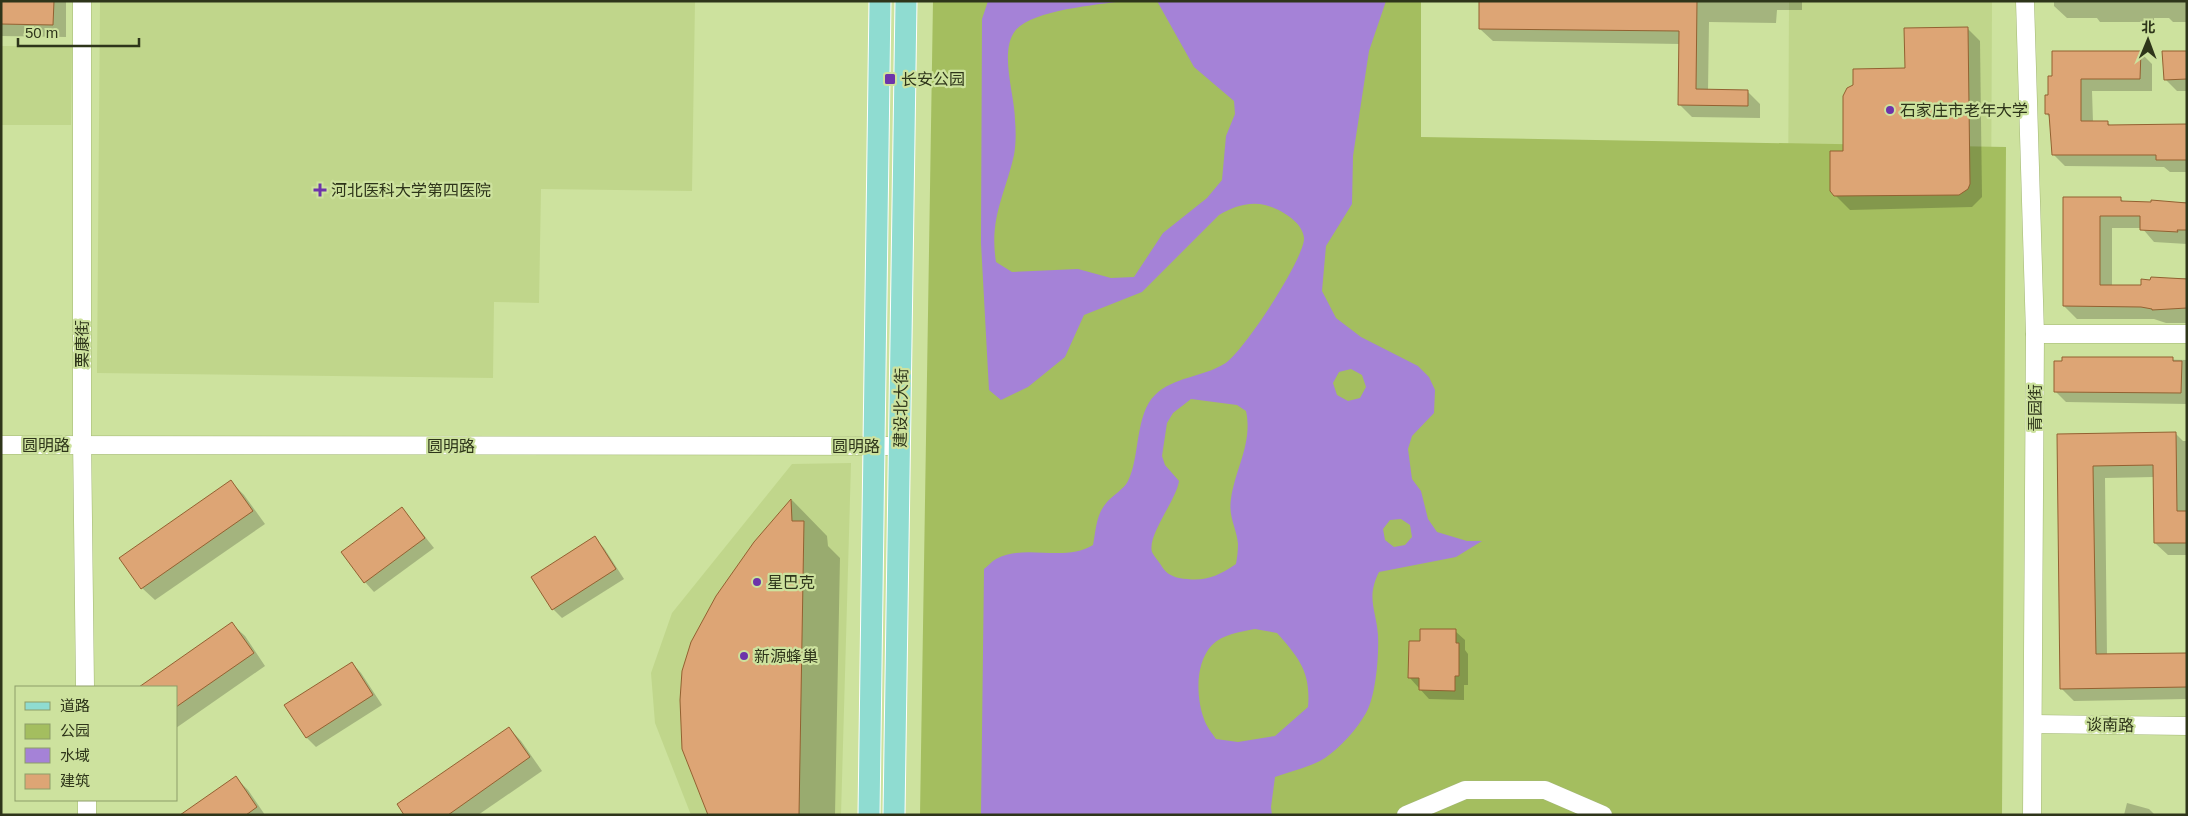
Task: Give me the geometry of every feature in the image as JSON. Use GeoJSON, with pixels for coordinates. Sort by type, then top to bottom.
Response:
{"type":"FeatureCollection","features":[{"type":"Feature","properties":{"kind":"main road","name":"建设北大街"},"geometry":{"type":"LineString","coordinates":[[869,815],[880,1]]}},
{"type":"Feature","properties":{"kind":"main road","name":"建设北大街"},"geometry":{"type":"LineString","coordinates":[[894,815],[901,446],[906,1]]}},
{"type":"Feature","properties":{"kind":"street","name":"栗康街"},"geometry":{"type":"LineString","coordinates":[[82,1],[82,445],[86,686]]}},
{"type":"Feature","properties":{"kind":"street","name":"青园街"},"geometry":{"type":"LineString","coordinates":[[2025,1],[2035,334],[2032,815]]}},
{"type":"Feature","properties":{"kind":"street"},"geometry":{"type":"LineString","coordinates":[[2035,334],[2187,334]]}},
{"type":"Feature","properties":{"kind":"street","name":"圆明路"},"geometry":{"type":"LineString","coordinates":[[1,445],[901,446]]}},
{"type":"Feature","properties":{"kind":"street","name":"谈南路"},"geometry":{"type":"LineString","coordinates":[[2033,724],[2187,726]]}},
{"type":"Feature","properties":{"kind":"street"},"geometry":{"type":"LineString","coordinates":[[1406,815],[1466,790],[1545,790],[1603,815]]}},
{"type":"Feature","properties":{"kind":"street"},"geometry":{"type":"LineString","coordinates":[[87,801],[87,815]]}},
{"type":"Feature","properties":{"kind":"shaded area","name":"河北医科大学第四医院"},"geometry":{"type":"Polygon","coordinates":[[[100,1],[695,1],[692,191],[541,189],[539,303],[494,302],[493,378],[97,373],[100,1]]]}},
{"type":"Feature","properties":{"kind":"shaded area","name":"石家庄市老年大学"},"geometry":{"type":"Polygon","coordinates":[[[1789,1],[1992,1],[1991,220],[1788,219],[1789,1]]]}},
{"type":"Feature","properties":{"kind":"shaded area"},"geometry":{"type":"Polygon","coordinates":[[[1,46],[72,46],[71,125],[1,125],[1,46]]]}},
{"type":"Feature","properties":{"kind":"shaded area","name":"新源蜂巢"},"geometry":{"type":"Polygon","coordinates":[[[851,463],[841,815],[691,815],[655,723],[651,673],[672,613],[792,464],[851,463]]]}},
{"type":"Feature","properties":{"kind":"green space","name":"长安公园"},"geometry":{"type":"Polygon","coordinates":[[[933,1],[1421,1],[1421,137],[2006,147],[2002,815],[920,815],[933,1]]]}},
{"type":"Feature","properties":{"kind":"water"},"geometry":{"type":"Polygon","coordinates":[[[988,1],[1123,1],[1049,13],[1023,24],[1015,31],[1010,40],[1008,62],[1016,133],[1015,146],[996,219],[994,246],[996,262],[1012,272],[1078,269],[1111,278],[1134,277],[1163,233],[1207,198],[1222,180],[1226,136],[1235,114],[1234,101],[1194,67],[1157,1],[1386,1],[1369,51],[1353,156],[1352,204],[1326,246],[1322,291],[1336,318],[1361,337],[1418,366],[1429,377],[1435,390],[1434,413],[1412,436],[1408,449],[1412,479],[1421,491],[1428,519],[1437,532],[1467,541],[1482,541],[1456,557],[1379,572],[1372,597],[1378,635],[1377,664],[1372,696],[1366,713],[1353,732],[1331,754],[1314,764],[1275,777],[1271,807],[1272,815],[981,815],[984,569],[994,560],[1007,555],[1032,552],[1070,553],[1093,545],[1097,522],[1103,507],[1126,484],[1132,471],[1141,424],[1149,403],[1155,395],[1170,384],[1207,372],[1224,364],[1233,357],[1284,284],[1302,249],[1304,238],[1300,227],[1290,217],[1265,205],[1247,204],[1224,212],[1142,292],[1084,315],[1065,357],[1028,387],[1001,400],[989,390],[981,243],[982,19],[988,1]],[[1351,369],[1339,372],[1333,383],[1337,395],[1348,401],[1360,398],[1366,387],[1362,375],[1351,369]],[[1191,399],[1173,413],[1167,423],[1162,456],[1165,465],[1179,481],[1154,537],[1152,552],[1164,570],[1173,576],[1188,579],[1209,578],[1222,573],[1236,564],[1238,544],[1230,505],[1247,434],[1246,411],[1237,405],[1191,399]],[[1401,519],[1390,520],[1383,529],[1385,540],[1394,547],[1405,545],[1412,537],[1410,525],[1401,519]],[[1255,629],[1232,634],[1216,641],[1206,652],[1202,661],[1199,680],[1199,701],[1205,722],[1216,739],[1238,742],[1275,736],[1308,707],[1308,684],[1302,666],[1292,650],[1277,633],[1255,629]]]}},
{"type":"Feature","properties":{"kind":"building"},"geometry":{"type":"Polygon","coordinates":[[[1,1],[54,1],[53,25],[1,24],[1,1]]]}},
{"type":"Feature","properties":{"kind":"building"},"geometry":{"type":"Polygon","coordinates":[[[1479,1],[1697,1],[1696,89],[1748,90],[1748,106],[1678,105],[1679,31],[1479,29],[1479,1]]]}},
{"type":"Feature","properties":{"kind":"building"},"geometry":{"type":"Polygon","coordinates":[[[1968,27],[1970,184],[1968,189],[1959,195],[1834,196],[1830,191],[1830,151],[1843,151],[1843,96],[1847,88],[1853,85],[1853,69],[1905,68],[1904,28],[1968,27]]]}},
{"type":"Feature","properties":{"kind":"building"},"geometry":{"type":"Polygon","coordinates":[[[2052,51],[2141,51],[2140,79],[2081,79],[2081,121],[2108,121],[2108,125],[2187,124],[2187,160],[2156,160],[2156,155],[2052,155],[2049,114],[2045,114],[2045,95],[2048,95],[2048,76],[2052,76],[2052,51]]]}},
{"type":"Feature","properties":{"kind":"building"},"geometry":{"type":"Polygon","coordinates":[[[2162,51],[2187,51],[2187,79],[2164,80],[2162,51]]]}},
{"type":"Feature","properties":{"kind":"building"},"geometry":{"type":"Polygon","coordinates":[[[2063,197],[2121,197],[2121,201],[2151,202],[2151,200],[2187,203],[2187,230],[2177,230],[2178,232],[2140,230],[2140,216],[2100,216],[2100,285],[2141,285],[2141,279],[2150,280],[2151,277],[2187,279],[2187,308],[2152,310],[2141,307],[2063,306],[2063,197]]]}},
{"type":"Feature","properties":{"kind":"building"},"geometry":{"type":"Polygon","coordinates":[[[2062,357],[2173,357],[2173,361],[2182,361],[2181,393],[2054,392],[2054,361],[2062,361],[2062,357]]]}},
{"type":"Feature","properties":{"kind":"building"},"geometry":{"type":"Polygon","coordinates":[[[2176,432],[2177,511],[2187,511],[2187,543],[2154,543],[2153,465],[2093,466],[2096,654],[2187,653],[2187,687],[2060,689],[2057,434],[2176,432]]]}},
{"type":"Feature","properties":{"kind":"building"},"geometry":{"type":"Polygon","coordinates":[[[231,480],[253,511],[141,589],[119,558],[231,480]]]}},
{"type":"Feature","properties":{"kind":"building","name":"新源蜂巢"},"geometry":{"type":"Polygon","coordinates":[[[791,499],[792,521],[804,521],[799,815],[708,815],[682,749],[680,700],[682,671],[691,642],[716,596],[754,542],[791,499]]]}},
{"type":"Feature","properties":{"kind":"building"},"geometry":{"type":"Polygon","coordinates":[[[402,507],[425,538],[364,583],[341,552],[402,507]]]}},
{"type":"Feature","properties":{"kind":"building"},"geometry":{"type":"Polygon","coordinates":[[[595,536],[616,569],[552,610],[531,577],[595,536]]]}},
{"type":"Feature","properties":{"kind":"building"},"geometry":{"type":"Polygon","coordinates":[[[232,622],[254,653],[178,706],[178,686],[140,686],[232,622]]]}},
{"type":"Feature","properties":{"kind":"building"},"geometry":{"type":"Polygon","coordinates":[[[1420,629],[1456,629],[1456,643],[1459,643],[1459,676],[1455,676],[1455,691],[1419,690],[1419,678],[1408,678],[1409,641],[1420,641],[1420,629]]]}},
{"type":"Feature","properties":{"kind":"building"},"geometry":{"type":"Polygon","coordinates":[[[352,662],[373,695],[306,738],[284,705],[352,662]]]}},
{"type":"Feature","properties":{"kind":"building"},"geometry":{"type":"Polygon","coordinates":[[[509,727],[530,757],[448,815],[404,815],[397,804],[509,727]]]}},
{"type":"Feature","properties":{"kind":"building"},"geometry":{"type":"Polygon","coordinates":[[[236,776],[257,807],[246,815],[180,815],[236,776]]]}},
{"type":"Feature","properties":{"kind":"place","name":"长安公园"},"geometry":{"type":"Point","coordinates":[890,79]}},
{"type":"Feature","properties":{"kind":"place","name":"石家庄市老年大学"},"geometry":{"type":"Point","coordinates":[1890,110]}},
{"type":"Feature","properties":{"kind":"place","name":"河北医科大学第四医院"},"geometry":{"type":"Point","coordinates":[320,190]}},
{"type":"Feature","properties":{"kind":"place","name":"星巴克"},"geometry":{"type":"Point","coordinates":[757,582]}},
{"type":"Feature","properties":{"kind":"place","name":"新源蜂巢"},"geometry":{"type":"Point","coordinates":[744,656]}}]}
